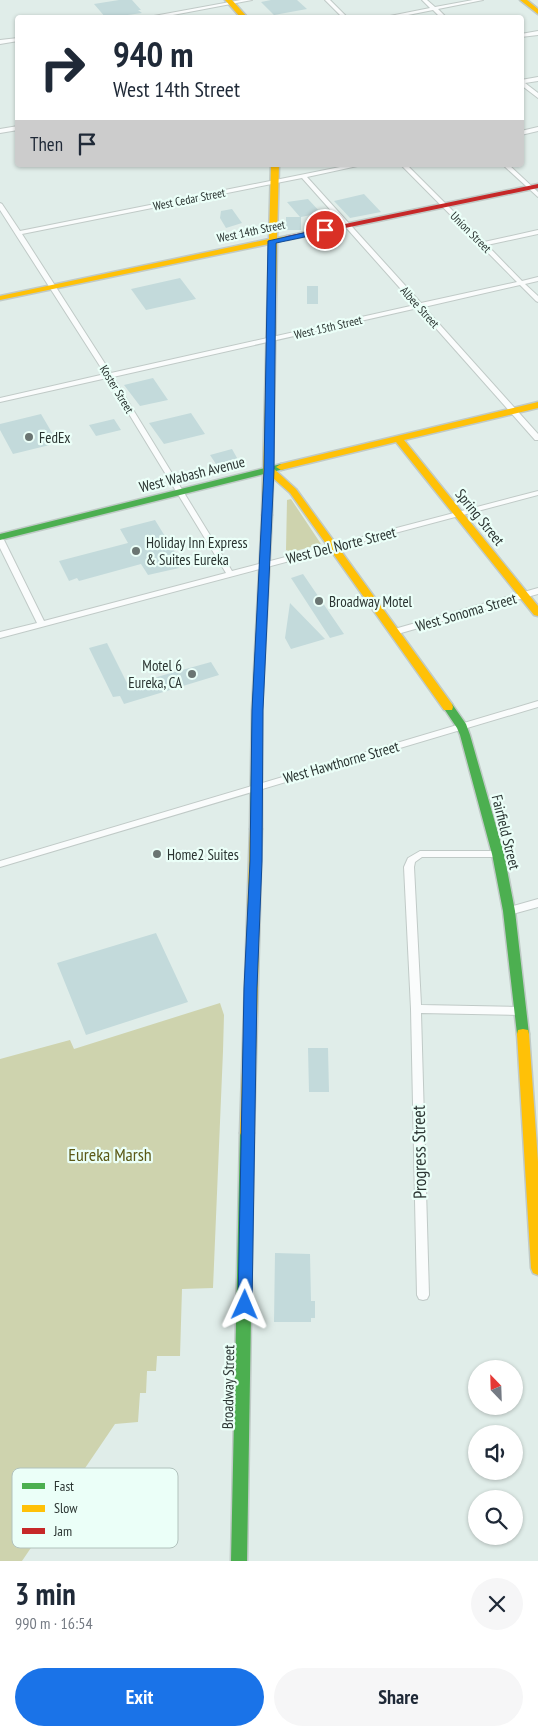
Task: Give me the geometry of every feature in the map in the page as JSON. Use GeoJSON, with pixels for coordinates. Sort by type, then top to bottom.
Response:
{"type":"FeatureCollection","features":[{"type":"Feature","properties":{"kind":"main road"},"geometry":{"type":"LineString","coordinates":[[522,0],[538,12]]}},
{"type":"Feature","properties":{"kind":"main road"},"geometry":{"type":"LineString","coordinates":[[230,2],[242,15]]}},
{"type":"Feature","properties":{"kind":"main road","name":"Broadway Street"},"geometry":{"type":"LineString","coordinates":[[239,1561],[244,1384],[250,988],[257,787],[257,710],[269,470],[272,241],[275,167]]}},
{"type":"Feature","properties":{"kind":"main road","name":"West 14th Street"},"geometry":{"type":"LineString","coordinates":[[0,298],[444,205],[535,189]]}},
{"type":"Feature","properties":{"kind":"main road","name":"West Wabash Avenue"},"geometry":{"type":"LineString","coordinates":[[0,539],[181,492],[211,482],[269,470],[538,405]]}},
{"type":"Feature","properties":{"kind":"main road","name":"Spring Street"},"geometry":{"type":"LineString","coordinates":[[398,439],[538,614]]}},
{"type":"Feature","properties":{"kind":"main road","name":"Fairfield Street"},"geometry":{"type":"LineString","coordinates":[[269,470],[293,490],[462,727],[498,854],[509,911],[521,1012],[538,1268]]}},
{"type":"Feature","properties":{"kind":"street"},"geometry":{"type":"LineString","coordinates":[[161,15],[250,0]]}},
{"type":"Feature","properties":{"kind":"street"},"geometry":{"type":"LineString","coordinates":[[327,0],[343,15]]}},
{"type":"Feature","properties":{"kind":"street"},"geometry":{"type":"LineString","coordinates":[[424,0],[442,15]]}},
{"type":"Feature","properties":{"kind":"street"},"geometry":{"type":"LineString","coordinates":[[398,15],[481,0]]}},
{"type":"Feature","properties":{"kind":"street"},"geometry":{"type":"LineString","coordinates":[[524,35],[538,33]]}},
{"type":"Feature","properties":{"kind":"street"},"geometry":{"type":"LineString","coordinates":[[0,42],[15,40]]}},
{"type":"Feature","properties":{"kind":"street"},"geometry":{"type":"LineString","coordinates":[[524,81],[538,79]]}},
{"type":"Feature","properties":{"kind":"street"},"geometry":{"type":"LineString","coordinates":[[524,84],[538,96]]}},
{"type":"Feature","properties":{"kind":"street"},"geometry":{"type":"LineString","coordinates":[[0,131],[15,128]]}},
{"type":"Feature","properties":{"kind":"street"},"geometry":{"type":"LineString","coordinates":[[524,132],[538,130]]}},
{"type":"Feature","properties":{"kind":"street","name":"West Cedar Street"},"geometry":{"type":"LineString","coordinates":[[18,233],[349,167]]}},
{"type":"Feature","properties":{"kind":"street","name":"Union Street"},"geometry":{"type":"LineString","coordinates":[[406,167],[538,300]]}},
{"type":"Feature","properties":{"kind":"street"},"geometry":{"type":"LineString","coordinates":[[508,167],[535,189]]}},
{"type":"Feature","properties":{"kind":"street","name":"Albee Street"},"geometry":{"type":"LineString","coordinates":[[303,176],[538,438]]}},
{"type":"Feature","properties":{"kind":"street","name":"Koster Street"},"geometry":{"type":"LineString","coordinates":[[0,205],[181,492],[230,574]]}},
{"type":"Feature","properties":{"kind":"street"},"geometry":{"type":"LineString","coordinates":[[483,244],[538,232]]}},
{"type":"Feature","properties":{"kind":"street","name":"West 15th Street"},"geometry":{"type":"LineString","coordinates":[[0,400],[538,279]]}},
{"type":"Feature","properties":{"kind":"street","name":"West Del Norte Street"},"geometry":{"type":"LineString","coordinates":[[0,635],[538,493]]}},
{"type":"Feature","properties":{"kind":"street"},"geometry":{"type":"LineString","coordinates":[[0,539],[42,624]]}},
{"type":"Feature","properties":{"kind":"street","name":"West Sonoma Street"},"geometry":{"type":"LineString","coordinates":[[394,632],[538,591]]}},
{"type":"Feature","properties":{"kind":"street","name":"West Hawthorne Street"},"geometry":{"type":"LineString","coordinates":[[0,864],[538,704]]}},
{"type":"Feature","properties":{"kind":"street","name":"Progress Street"},"geometry":{"type":"LineString","coordinates":[[423,1295],[416,1009],[409,867],[411,860],[420,854],[498,854]]}},
{"type":"Feature","properties":{"kind":"street"},"geometry":{"type":"LineString","coordinates":[[509,911],[538,904]]}},
{"type":"Feature","properties":{"kind":"street"},"geometry":{"type":"LineString","coordinates":[[416,1009],[521,1012]]}},
{"type":"Feature","properties":{"kind":"green space"},"geometry":{"type":"Polygon","coordinates":[[[291,499],[321,544],[292,552],[286,550],[287,500],[291,499]]]}},
{"type":"Feature","properties":{"kind":"green space","name":"Eureka Marsh"},"geometry":{"type":"Polygon","coordinates":[[[220,1003],[224,1015],[213,1288],[182,1289],[180,1356],[157,1356],[156,1371],[147,1371],[146,1393],[140,1393],[138,1422],[115,1424],[85,1468],[12,1468],[12,1548],[31,1548],[22,1561],[0,1561],[0,1059],[70,1040],[74,1049],[220,1003]]]}},
{"type":"Feature","properties":{"kind":"building"},"geometry":{"type":"Polygon","coordinates":[[[132,0],[142,13],[103,15],[94,4],[132,0]]]}},
{"type":"Feature","properties":{"kind":"building"},"geometry":{"type":"Polygon","coordinates":[[[297,0],[307,9],[274,15],[261,2],[297,0]]]}},
{"type":"Feature","properties":{"kind":"building"},"geometry":{"type":"Polygon","coordinates":[[[364,194],[381,212],[350,218],[334,201],[364,194]]]}},
{"type":"Feature","properties":{"kind":"building"},"geometry":{"type":"Polygon","coordinates":[[[308,199],[321,213],[301,217],[301,230],[286,230],[286,217],[300,217],[287,202],[308,199]]]}},
{"type":"Feature","properties":{"kind":"building"},"geometry":{"type":"Polygon","coordinates":[[[232,209],[242,223],[226,228],[220,218],[221,211],[232,209]]]}},
{"type":"Feature","properties":{"kind":"building"},"geometry":{"type":"Polygon","coordinates":[[[180,278],[196,299],[146,310],[131,289],[180,278]]]}},
{"type":"Feature","properties":{"kind":"building"},"geometry":{"type":"Polygon","coordinates":[[[307,286],[318,286],[318,304],[307,304],[307,286]]]}},
{"type":"Feature","properties":{"kind":"building"},"geometry":{"type":"Polygon","coordinates":[[[153,378],[168,400],[140,406],[124,385],[153,378]]]}},
{"type":"Feature","properties":{"kind":"building"},"geometry":{"type":"Polygon","coordinates":[[[191,413],[205,434],[164,444],[149,423],[191,413]]]}},
{"type":"Feature","properties":{"kind":"building","name":"FedEx"},"geometry":{"type":"Polygon","coordinates":[[[41,414],[58,443],[13,454],[0,430],[0,424],[41,414]]]}},
{"type":"Feature","properties":{"kind":"building"},"geometry":{"type":"Polygon","coordinates":[[[114,419],[121,430],[96,436],[89,425],[114,419]]]}},
{"type":"Feature","properties":{"kind":"building"},"geometry":{"type":"Polygon","coordinates":[[[232,449],[241,465],[220,470],[210,455],[232,449]]]}},
{"type":"Feature","properties":{"kind":"building","name":"Holiday Inn Express & Suites Eureka"},"geometry":{"type":"Polygon","coordinates":[[[155,520],[179,559],[174,560],[179,568],[148,575],[141,564],[79,581],[77,578],[69,581],[59,561],[128,543],[120,529],[155,520]]]}},
{"type":"Feature","properties":{"kind":"building","name":"Broadway Motel"},"geometry":{"type":"Polygon","coordinates":[[[303,574],[344,634],[330,638],[291,578],[303,574]]]}},
{"type":"Feature","properties":{"kind":"building"},"geometry":{"type":"Polygon","coordinates":[[[290,603],[325,639],[291,649],[285,638],[290,603]]]}},
{"type":"Feature","properties":{"kind":"building","name":"Motel 6 Eureka, CA"},"geometry":{"type":"Polygon","coordinates":[[[107,643],[128,685],[211,662],[219,675],[124,704],[120,696],[113,697],[89,648],[107,643]]]}},
{"type":"Feature","properties":{"kind":"building"},"geometry":{"type":"Polygon","coordinates":[[[156,933],[188,1002],[86,1035],[57,963],[156,933]]]}},
{"type":"Feature","properties":{"kind":"building"},"geometry":{"type":"Polygon","coordinates":[[[308,1048],[328,1048],[329,1092],[309,1092],[308,1048]]]}},
{"type":"Feature","properties":{"kind":"building"},"geometry":{"type":"Polygon","coordinates":[[[275,1253],[310,1254],[311,1301],[315,1301],[315,1318],[311,1318],[311,1322],[274,1322],[275,1253]]]}},
{"type":"Feature","properties":{"kind":"traffic: fast"},"geometry":{"type":"LineString","coordinates":[[0,537],[281,467]]}},
{"type":"Feature","properties":{"kind":"traffic: fast"},"geometry":{"type":"LineString","coordinates":[[256,829],[257,710],[267,515]]}},
{"type":"Feature","properties":{"kind":"traffic: fast"},"geometry":{"type":"LineString","coordinates":[[448,707],[462,727],[465,735],[498,854],[509,911],[523,1034]]}},
{"type":"Feature","properties":{"kind":"traffic: fast"},"geometry":{"type":"LineString","coordinates":[[239,1561],[247,1133]]}},
{"type":"Feature","properties":{"kind":"traffic: slow"},"geometry":{"type":"LineString","coordinates":[[228,0],[242,15]]}},
{"type":"Feature","properties":{"kind":"traffic: slow"},"geometry":{"type":"LineString","coordinates":[[523,0],[538,12]]}},
{"type":"Feature","properties":{"kind":"traffic: slow"},"geometry":{"type":"LineString","coordinates":[[267,515],[275,167]]}},
{"type":"Feature","properties":{"kind":"traffic: slow"},"geometry":{"type":"LineString","coordinates":[[0,298],[287,238]]}},
{"type":"Feature","properties":{"kind":"traffic: slow"},"geometry":{"type":"LineString","coordinates":[[281,467],[538,405]]}},
{"type":"Feature","properties":{"kind":"traffic: slow"},"geometry":{"type":"LineString","coordinates":[[398,439],[538,613]]}},
{"type":"Feature","properties":{"kind":"traffic: slow"},"geometry":{"type":"LineString","coordinates":[[269,470],[293,491],[448,707]]}},
{"type":"Feature","properties":{"kind":"traffic: slow"},"geometry":{"type":"LineString","coordinates":[[247,1133],[256,829]]}},
{"type":"Feature","properties":{"kind":"traffic: slow"},"geometry":{"type":"LineString","coordinates":[[523,1034],[538,1268]]}},
{"type":"Feature","properties":{"kind":"traffic: jam"},"geometry":{"type":"LineString","coordinates":[[287,238],[538,186]]}},
{"type":"Feature","properties":{"kind":"place","name":"FedEx"},"geometry":{"type":"Point","coordinates":[29,437]}},
{"type":"Feature","properties":{"kind":"place","name":"Holiday Inn Express & Suites Eureka"},"geometry":{"type":"Point","coordinates":[136,551]}},
{"type":"Feature","properties":{"kind":"place","name":"Broadway Motel"},"geometry":{"type":"Point","coordinates":[319,601]}},
{"type":"Feature","properties":{"kind":"place","name":"Motel 6 Eureka, CA"},"geometry":{"type":"Point","coordinates":[192,674]}},
{"type":"Feature","properties":{"kind":"place","name":"Home2 Suites"},"geometry":{"type":"Point","coordinates":[157,854]}},
{"type":"Feature","properties":{"kind":"route"},"geometry":{"type":"LineString","coordinates":[[245,1305],[250,988],[256,861],[257,710],[269,470],[272,241],[325,230]]}}]}
